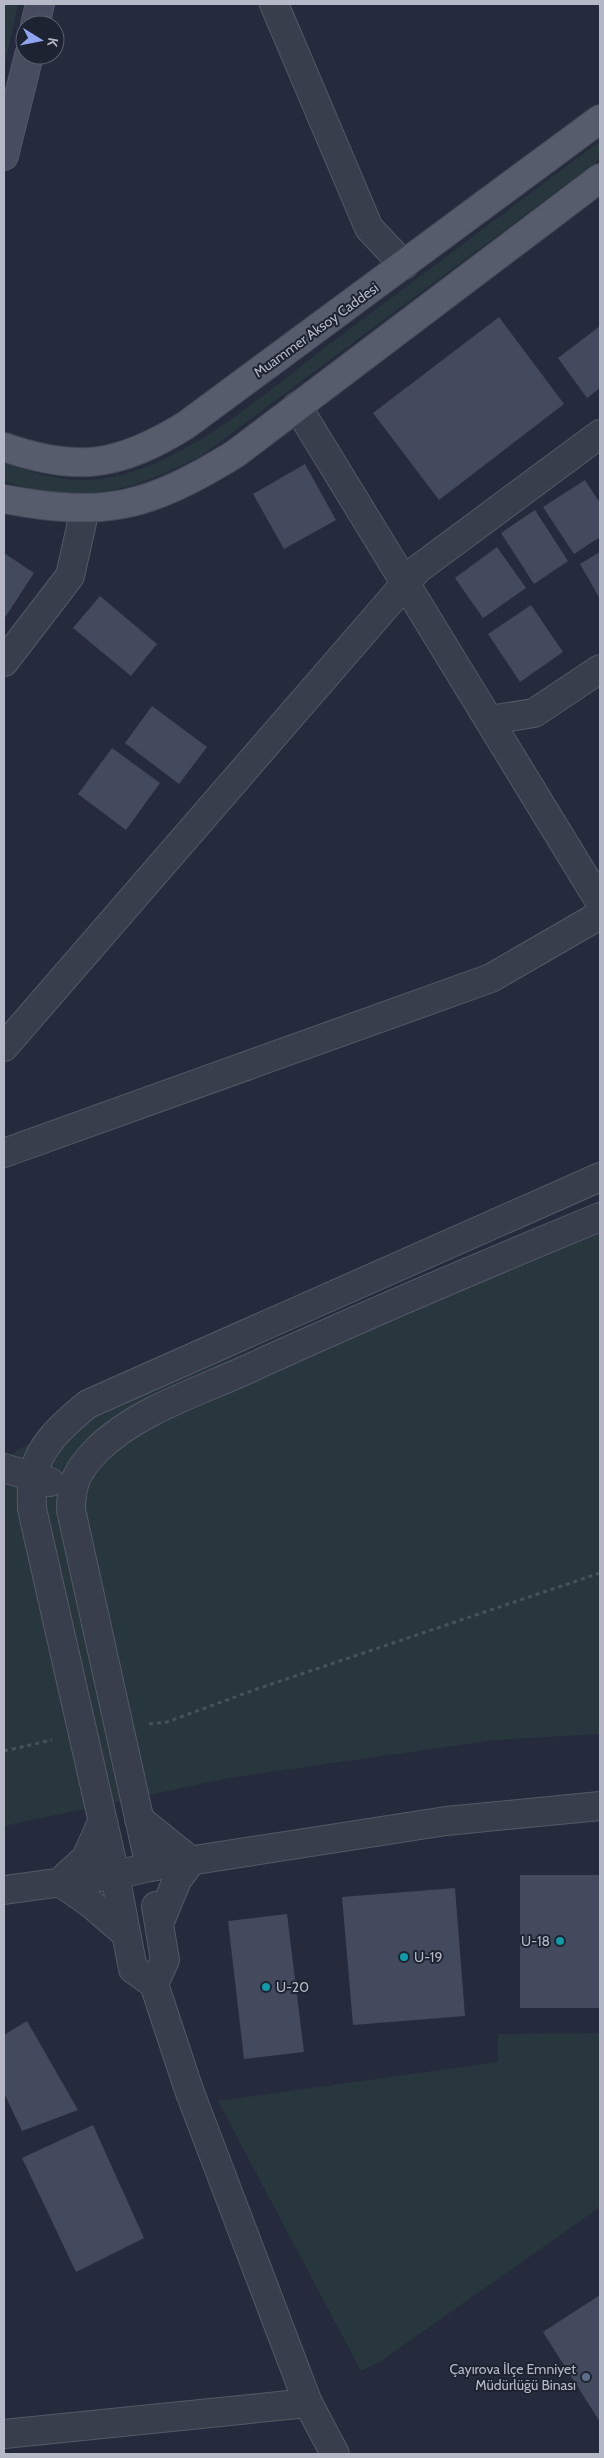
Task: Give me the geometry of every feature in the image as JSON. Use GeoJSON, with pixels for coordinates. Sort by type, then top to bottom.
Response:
{"type":"FeatureCollection","features":[{"type":"Feature","properties":{"kind":"main road"},"geometry":{"type":"LineString","coordinates":[[4,156],[27,65]]}},
{"type":"Feature","properties":{"kind":"main road","name":"Muammer Aksoy Caddesi"},"geometry":{"type":"LineString","coordinates":[[4,447],[38,458],[102,462],[131,455],[159,442],[404,265],[600,118]]}},
{"type":"Feature","properties":{"kind":"main road"},"geometry":{"type":"LineString","coordinates":[[4,499],[44,507],[84,509],[119,507],[161,494],[196,478],[235,454],[600,178]]}},
{"type":"Feature","properties":{"kind":"street"},"geometry":{"type":"LineString","coordinates":[[274,4],[369,228],[404,265]]}},
{"type":"Feature","properties":{"kind":"street"},"geometry":{"type":"LineString","coordinates":[[297,406],[600,902]]}},
{"type":"Feature","properties":{"kind":"street"},"geometry":{"type":"LineString","coordinates":[[4,1047],[418,569],[600,434]]}},
{"type":"Feature","properties":{"kind":"street"},"geometry":{"type":"LineString","coordinates":[[4,662],[70,576],[84,509]]}},
{"type":"Feature","properties":{"kind":"street"},"geometry":{"type":"LineString","coordinates":[[489,720],[534,713],[600,669]]}},
{"type":"Feature","properties":{"kind":"street"},"geometry":{"type":"LineString","coordinates":[[4,1153],[491,978],[600,915]]}},
{"type":"Feature","properties":{"kind":"street"},"geometry":{"type":"LineString","coordinates":[[335,2454],[308,2403],[189,2090],[154,1984],[133,1968],[115,1875],[32,1509],[33,1478],[42,1450],[65,1423],[88,1404],[600,1177]]}},
{"type":"Feature","properties":{"kind":"street"},"geometry":{"type":"LineString","coordinates":[[154,1984],[165,1960],[150,1867],[71,1510],[71,1488],[82,1467],[98,1449],[135,1420],[388,1305],[600,1217]]}},
{"type":"Feature","properties":{"kind":"street"},"geometry":{"type":"LineString","coordinates":[[4,1468],[71,1488]]}},
{"type":"Feature","properties":{"kind":"street"},"geometry":{"type":"LineString","coordinates":[[4,1890],[115,1875],[150,1867],[446,1821],[600,1806]]}},
{"type":"Feature","properties":{"kind":"street"},"geometry":{"type":"LineString","coordinates":[[139,1819],[191,1861]]}},
{"type":"Feature","properties":{"kind":"street"},"geometry":{"type":"LineString","coordinates":[[60,1882],[86,1858],[102,1822]]}},
{"type":"Feature","properties":{"kind":"street"},"geometry":{"type":"LineString","coordinates":[[159,1924],[177,1880],[191,1861]]}},
{"type":"Feature","properties":{"kind":"street"},"geometry":{"type":"LineString","coordinates":[[60,1882],[90,1903],[126,1934]]}},
{"type":"Feature","properties":{"kind":"street"},"geometry":{"type":"LineString","coordinates":[[13,2454],[4,2435],[308,2403]]}},
{"type":"Feature","properties":{"kind":"path"},"geometry":{"type":"LineString","coordinates":[[119,1727],[167,1722],[258,1689],[600,1574]]}},
{"type":"Feature","properties":{"kind":"shaded area"},"geometry":{"type":"Polygon","coordinates":[[[4,4],[18,4],[15,15],[4,69],[4,4]]]}},
{"type":"Feature","properties":{"kind":"shaded area"},"geometry":{"type":"Polygon","coordinates":[[[600,141],[600,159],[201,456],[151,479],[105,491],[82,494],[32,489],[4,481],[4,462],[61,479],[90,480],[121,475],[150,466],[178,453],[205,437],[258,400],[600,141]]]}},
{"type":"Feature","properties":{"kind":"shaded area"},"geometry":{"type":"Polygon","coordinates":[[[600,1201],[600,1734],[495,1740],[228,1778],[4,1826],[4,1459],[26,1445],[600,1201]]]}},
{"type":"Feature","properties":{"kind":"shaded area"},"geometry":{"type":"Polygon","coordinates":[[[600,2033],[600,2207],[381,2361],[361,2371],[218,2101],[498,2062],[498,2034],[600,2033]]]}},
{"type":"Feature","properties":{"kind":"building"},"geometry":{"type":"Polygon","coordinates":[[[499,317],[564,404],[439,500],[373,413],[499,317]]]}},
{"type":"Feature","properties":{"kind":"building"},"geometry":{"type":"Polygon","coordinates":[[[600,326],[600,388],[587,398],[558,358],[600,326]]]}},
{"type":"Feature","properties":{"kind":"building"},"geometry":{"type":"Polygon","coordinates":[[[305,464],[336,520],[284,549],[253,494],[305,464]]]}},
{"type":"Feature","properties":{"kind":"building"},"geometry":{"type":"Polygon","coordinates":[[[585,480],[600,503],[600,537],[574,554],[543,507],[585,480]]]}},
{"type":"Feature","properties":{"kind":"building"},"geometry":{"type":"Polygon","coordinates":[[[535,510],[568,561],[534,584],[501,533],[535,510]]]}},
{"type":"Feature","properties":{"kind":"building"},"geometry":{"type":"Polygon","coordinates":[[[497,547],[526,588],[483,618],[455,578],[497,547]]]}},
{"type":"Feature","properties":{"kind":"building"},"geometry":{"type":"Polygon","coordinates":[[[600,552],[600,599],[580,564],[600,552]]]}},
{"type":"Feature","properties":{"kind":"building"},"geometry":{"type":"Polygon","coordinates":[[[4,553],[34,573],[4,619],[4,553]]]}},
{"type":"Feature","properties":{"kind":"building"},"geometry":{"type":"Polygon","coordinates":[[[100,596],[157,644],[131,676],[73,628],[100,596]]]}},
{"type":"Feature","properties":{"kind":"building"},"geometry":{"type":"Polygon","coordinates":[[[531,605],[563,652],[520,682],[488,634],[531,605]]]}},
{"type":"Feature","properties":{"kind":"building"},"geometry":{"type":"Polygon","coordinates":[[[152,706],[207,747],[179,784],[125,743],[152,706]]]}},
{"type":"Feature","properties":{"kind":"building"},"geometry":{"type":"Polygon","coordinates":[[[112,748],[160,783],[126,830],[78,794],[112,748]]]}},
{"type":"Feature","properties":{"kind":"building","name":"U-18"},"geometry":{"type":"Polygon","coordinates":[[[520,1875],[600,1875],[600,2008],[520,2008],[520,1875]]]}},
{"type":"Feature","properties":{"kind":"building","name":"U-19"},"geometry":{"type":"Polygon","coordinates":[[[455,1888],[465,2016],[353,2025],[342,1897],[455,1888]]]}},
{"type":"Feature","properties":{"kind":"building","name":"U-20"},"geometry":{"type":"Polygon","coordinates":[[[287,1914],[304,2052],[244,2059],[228,1921],[287,1914]]]}},
{"type":"Feature","properties":{"kind":"building"},"geometry":{"type":"Polygon","coordinates":[[[27,2021],[78,2110],[22,2131],[4,2093],[4,2035],[27,2021]]]}},
{"type":"Feature","properties":{"kind":"building"},"geometry":{"type":"Polygon","coordinates":[[[93,2125],[144,2238],[76,2272],[22,2158],[93,2125]]]}},
{"type":"Feature","properties":{"kind":"building","name":"Çayırova İlçe Emniyet Müdürlüğü Binası"},"geometry":{"type":"Polygon","coordinates":[[[600,2295],[600,2422],[543,2332],[600,2295]]]}},
{"type":"Feature","properties":{"kind":"place","name":"U-18"},"geometry":{"type":"Point","coordinates":[560,1941]}},
{"type":"Feature","properties":{"kind":"place","name":"U-19"},"geometry":{"type":"Point","coordinates":[404,1957]}},
{"type":"Feature","properties":{"kind":"place","name":"U-20"},"geometry":{"type":"Point","coordinates":[266,1987]}},
{"type":"Feature","properties":{"kind":"place","name":"Çayırova İlçe Emniyet Müdürlüğü Binası"},"geometry":{"type":"Point","coordinates":[586,2377]}}]}
